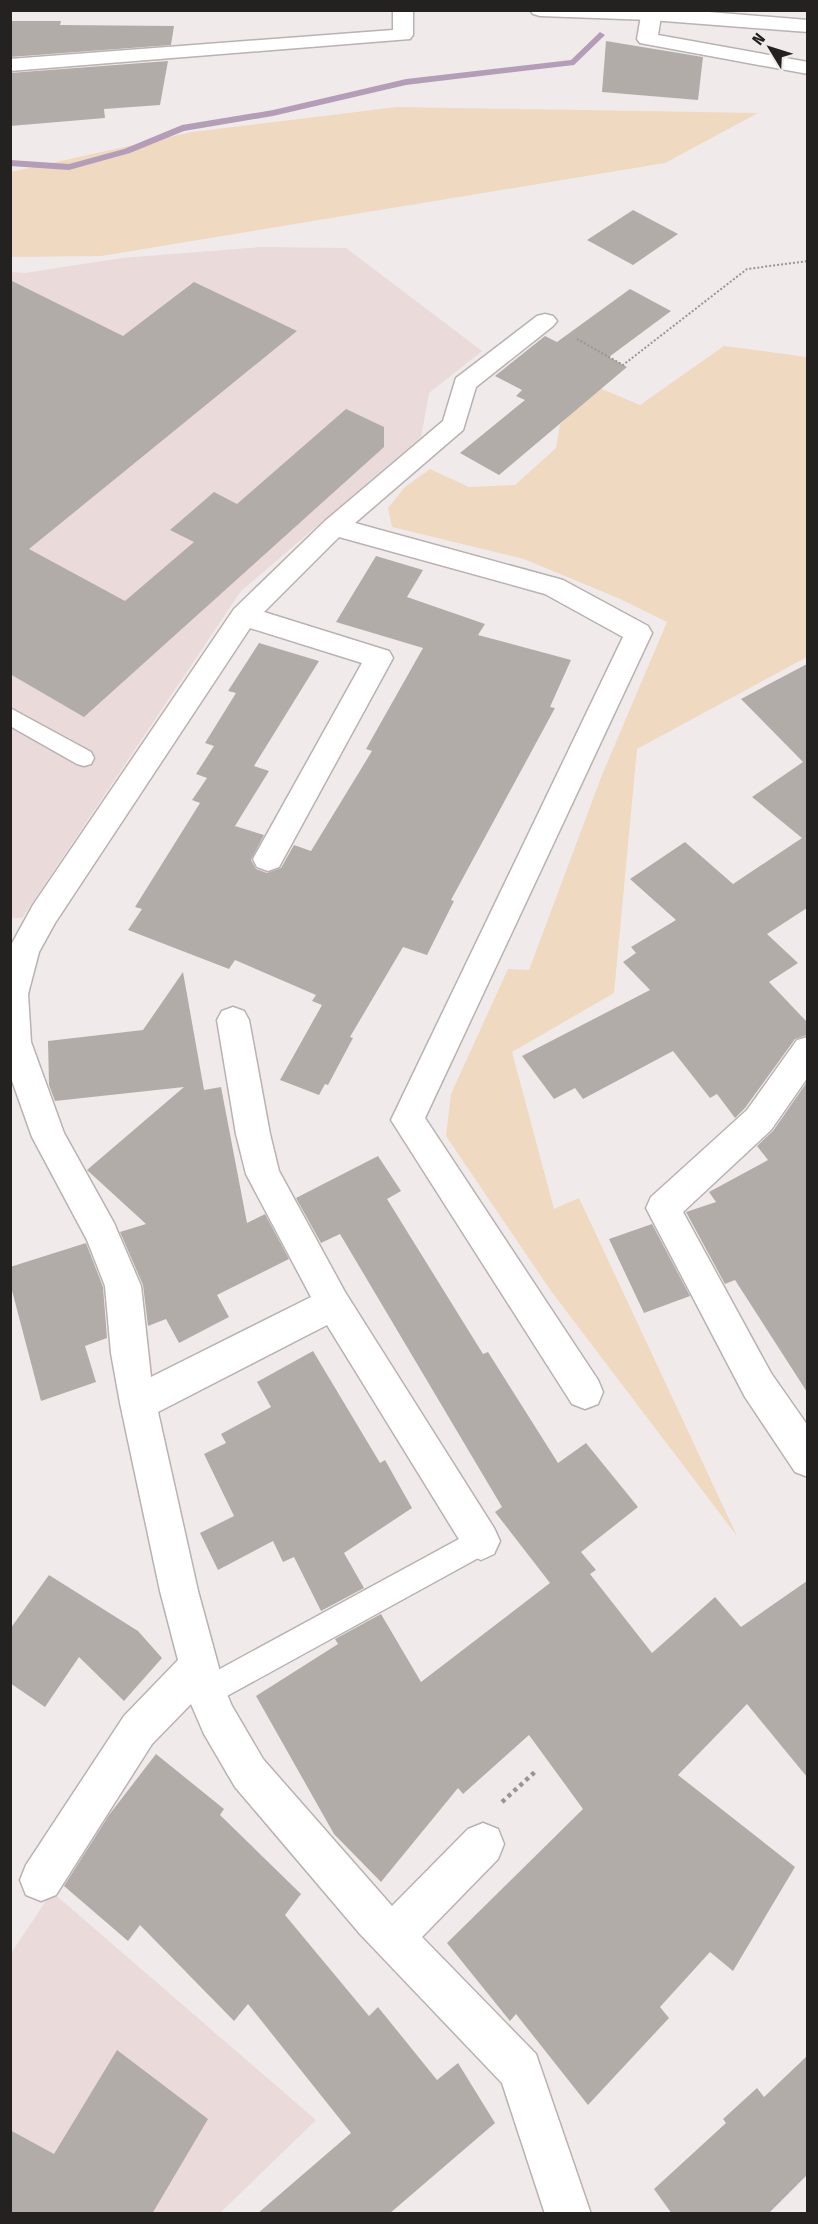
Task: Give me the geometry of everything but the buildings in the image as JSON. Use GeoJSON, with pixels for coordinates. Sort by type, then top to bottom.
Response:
{"type":"FeatureCollection","features":[{"type":"Feature","properties":{"kind":"street"},"geometry":{"type":"LineString","coordinates":[[10,65],[404,35],[403,10]]}},
{"type":"Feature","properties":{"kind":"street"},"geometry":{"type":"LineString","coordinates":[[540,10],[652,12],[807,26]]}},
{"type":"Feature","properties":{"kind":"street"},"geometry":{"type":"LineString","coordinates":[[652,12],[647,39],[807,68]]}},
{"type":"Feature","properties":{"kind":"street"},"geometry":{"type":"LineString","coordinates":[[544,321],[465,384],[454,424],[334,527],[244,616],[44,914],[24,951],[12,994],[15,1042],[49,1137],[102,1234],[123,1286],[129,1353],[138,1403],[179,1591],[203,1679],[218,1720],[249,1773],[392,1937],[520,2070],[568,2214]]}},
{"type":"Feature","properties":{"kind":"street"},"geometry":{"type":"LineString","coordinates":[[334,527],[554,587],[638,633],[408,1120],[585,1392]]}},
{"type":"Feature","properties":{"kind":"street"},"geometry":{"type":"LineString","coordinates":[[244,616],[379,658],[268,859]]}},
{"type":"Feature","properties":{"kind":"street"},"geometry":{"type":"LineString","coordinates":[[233,1020],[262,1174],[333,1304],[482,1540]]}},
{"type":"Feature","properties":{"kind":"street"},"geometry":{"type":"LineString","coordinates":[[807,1050],[759,1120],[663,1208],[758,1385],[807,1459]]}},
{"type":"Feature","properties":{"kind":"street"},"geometry":{"type":"LineString","coordinates":[[138,1403],[333,1304]]}},
{"type":"Feature","properties":{"kind":"street"},"geometry":{"type":"LineString","coordinates":[[41,1880],[138,1730],[203,1679]]}},
{"type":"Feature","properties":{"kind":"street"},"geometry":{"type":"LineString","coordinates":[[392,1937],[483,1844]]}},
{"type":"Feature","properties":{"kind":"lane"},"geometry":{"type":"LineString","coordinates":[[10,716],[84,758]]}},
{"type":"Feature","properties":{"kind":"lane"},"geometry":{"type":"LineString","coordinates":[[203,1679],[482,1540]]}},
{"type":"Feature","properties":{"kind":"path"},"geometry":{"type":"LineString","coordinates":[[544,321],[623,365],[747,269],[807,261]]}},
{"type":"Feature","properties":{"kind":"shaded area"},"geometry":{"type":"Polygon","coordinates":[[[397,107],[758,113],[665,163],[101,256],[11,257],[11,172],[192,132],[397,107]]]}},
{"type":"Feature","properties":{"kind":"shaded area"},"geometry":{"type":"Polygon","coordinates":[[[261,247],[346,248],[482,351],[429,393],[421,437],[241,591],[22,918],[11,918],[10,272],[25,273],[122,258],[261,247]]]}},
{"type":"Feature","properties":{"kind":"shaded area"},"geometry":{"type":"Polygon","coordinates":[[[724,346],[807,357],[807,657],[637,749],[614,993],[512,1052],[554,1209],[579,1198],[737,1536],[551,1291],[446,1136],[451,1094],[508,969],[529,970],[602,775],[667,622],[618,598],[524,559],[392,527],[388,508],[405,487],[430,469],[469,487],[515,485],[556,448],[560,425],[597,387],[640,405],[724,346]]]}},
{"type":"Feature","properties":{"kind":"shaded area"},"geometry":{"type":"Polygon","coordinates":[[[52,1892],[316,2120],[220,2213],[11,2214],[11,1953],[52,1892]]]}},
{"type":"Feature","properties":{"kind":"waterway"},"geometry":{"type":"LineString","coordinates":[[10,163],[69,167],[127,151],[182,128],[273,113],[406,82],[574,62],[600,35]]}}]}
